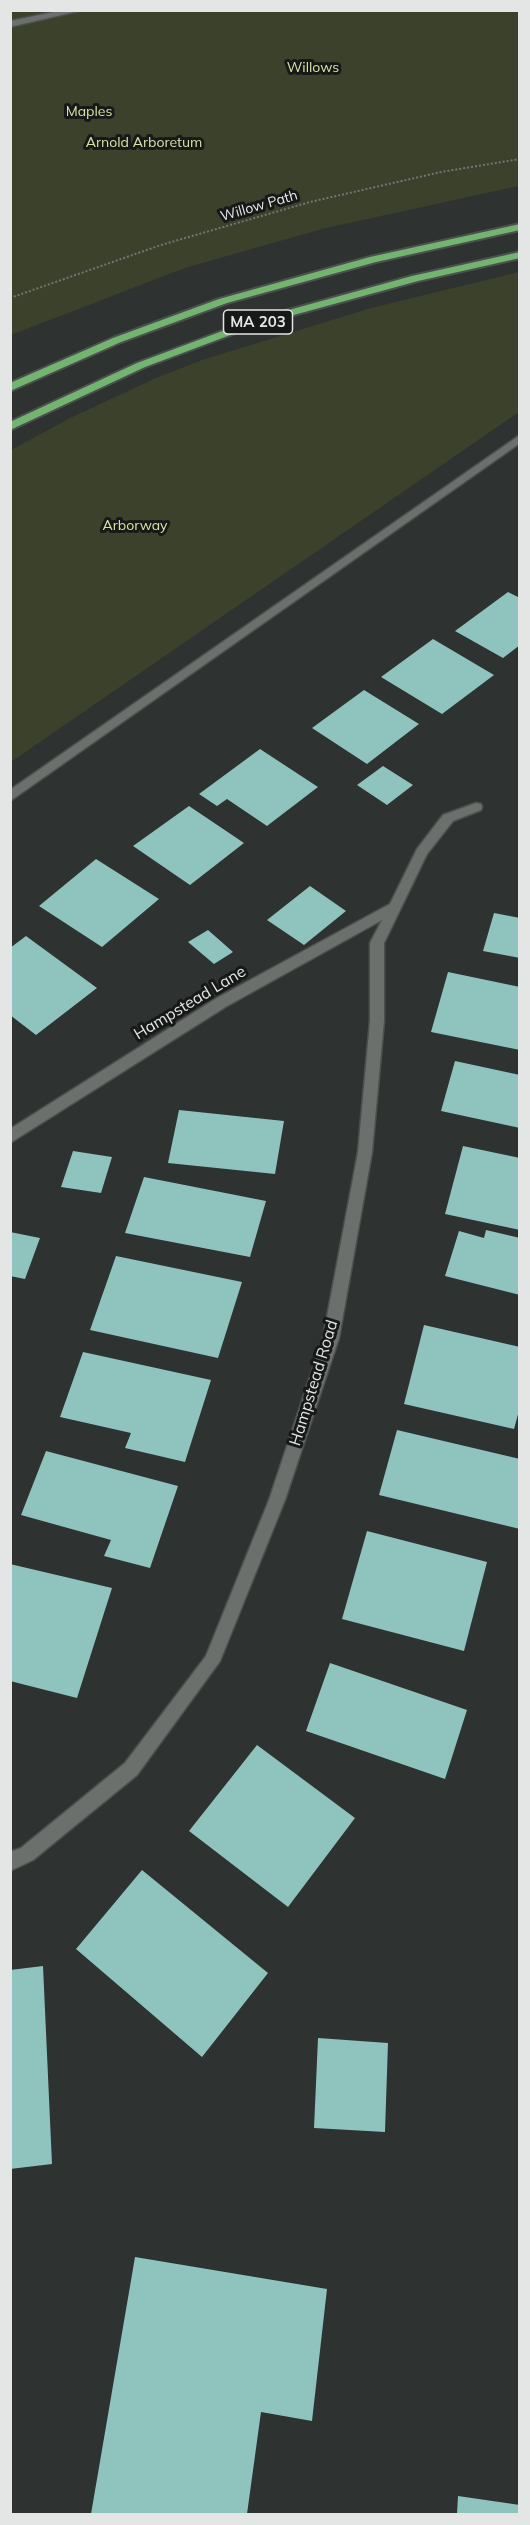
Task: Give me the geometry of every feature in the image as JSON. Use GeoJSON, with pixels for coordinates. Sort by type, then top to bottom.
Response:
{"type":"FeatureCollection","features":[{"type":"Feature","properties":{"kind":"highway","name":"MA 203"},"geometry":{"type":"LineString","coordinates":[[10,388],[107,344],[223,301],[374,259],[519,227]]}},
{"type":"Feature","properties":{"kind":"highway","name":"MA 203"},"geometry":{"type":"LineString","coordinates":[[10,427],[141,365],[253,323],[416,278],[519,255]]}},
{"type":"Feature","properties":{"kind":"street"},"geometry":{"type":"LineString","coordinates":[[10,24],[79,10]]}},
{"type":"Feature","properties":{"kind":"street"},"geometry":{"type":"LineString","coordinates":[[10,797],[519,438]]}},
{"type":"Feature","properties":{"kind":"street","name":"Hampstead Road"},"geometry":{"type":"LineString","coordinates":[[10,1862],[27,1854],[131,1769],[212,1661],[277,1500],[331,1338],[365,1152],[377,1021],[377,943],[422,852],[448,818],[476,807]]}},
{"type":"Feature","properties":{"kind":"street","name":"Hampstead Lane"},"geometry":{"type":"LineString","coordinates":[[10,1137],[222,1002],[393,908]]}},
{"type":"Feature","properties":{"kind":"path","name":"Willow Path"},"geometry":{"type":"LineString","coordinates":[[10,298],[161,245],[310,202],[441,172],[519,159]]}},
{"type":"Feature","properties":{"kind":"green space","name":"Arnold Arboretum"},"geometry":{"type":"Polygon","coordinates":[[[11,11],[519,11],[519,186],[326,228],[185,268],[11,335],[11,11]]]}},
{"type":"Feature","properties":{"kind":"green space","name":"Arborway"},"geometry":{"type":"Polygon","coordinates":[[[519,272],[519,412],[11,762],[11,450],[68,419],[156,378],[202,360],[371,308],[519,272]]]}},
{"type":"Feature","properties":{"kind":"building"},"geometry":{"type":"Polygon","coordinates":[[[508,592],[520,598],[520,645],[503,658],[455,631],[508,592]]]}},
{"type":"Feature","properties":{"kind":"building"},"geometry":{"type":"Polygon","coordinates":[[[433,639],[494,675],[442,714],[381,677],[433,639]]]}},
{"type":"Feature","properties":{"kind":"building"},"geometry":{"type":"Polygon","coordinates":[[[364,690],[419,724],[367,764],[312,728],[364,690]]]}},
{"type":"Feature","properties":{"kind":"building"},"geometry":{"type":"Polygon","coordinates":[[[260,749],[318,787],[267,826],[227,799],[217,806],[199,794],[260,749]]]}},
{"type":"Feature","properties":{"kind":"building"},"geometry":{"type":"Polygon","coordinates":[[[383,766],[413,785],[387,805],[357,785],[383,766]]]}},
{"type":"Feature","properties":{"kind":"building"},"geometry":{"type":"Polygon","coordinates":[[[189,806],[244,843],[190,885],[133,846],[189,806]]]}},
{"type":"Feature","properties":{"kind":"building"},"geometry":{"type":"Polygon","coordinates":[[[96,859],[159,899],[102,947],[39,906],[96,859]]]}},
{"type":"Feature","properties":{"kind":"building"},"geometry":{"type":"Polygon","coordinates":[[[310,886],[346,911],[304,945],[267,920],[310,886]]]}},
{"type":"Feature","properties":{"kind":"building"},"geometry":{"type":"Polygon","coordinates":[[[494,913],[520,918],[520,958],[483,951],[494,913]]]}},
{"type":"Feature","properties":{"kind":"building"},"geometry":{"type":"Polygon","coordinates":[[[208,930],[233,952],[214,964],[188,942],[208,930]]]}},
{"type":"Feature","properties":{"kind":"building"},"geometry":{"type":"Polygon","coordinates":[[[26,936],[97,988],[36,1035],[10,1015],[10,948],[26,936]]]}},
{"type":"Feature","properties":{"kind":"building"},"geometry":{"type":"Polygon","coordinates":[[[448,972],[520,987],[520,1050],[431,1032],[448,972]]]}},
{"type":"Feature","properties":{"kind":"building"},"geometry":{"type":"Polygon","coordinates":[[[455,1061],[520,1075],[520,1128],[441,1111],[455,1061]]]}},
{"type":"Feature","properties":{"kind":"building"},"geometry":{"type":"Polygon","coordinates":[[[179,1110],[284,1121],[275,1174],[168,1163],[179,1110]]]}},
{"type":"Feature","properties":{"kind":"building"},"geometry":{"type":"Polygon","coordinates":[[[463,1146],[520,1158],[520,1230],[445,1214],[463,1146]]]}},
{"type":"Feature","properties":{"kind":"building"},"geometry":{"type":"Polygon","coordinates":[[[73,1151],[112,1157],[101,1193],[61,1187],[73,1151]]]}},
{"type":"Feature","properties":{"kind":"building"},"geometry":{"type":"Polygon","coordinates":[[[144,1177],[266,1201],[250,1257],[125,1233],[144,1177]]]}},
{"type":"Feature","properties":{"kind":"building"},"geometry":{"type":"Polygon","coordinates":[[[486,1230],[520,1238],[520,1295],[445,1276],[459,1231],[484,1238],[486,1230]]]}},
{"type":"Feature","properties":{"kind":"building"},"geometry":{"type":"Polygon","coordinates":[[[10,1232],[40,1238],[25,1279],[10,1276],[10,1232]]]}},
{"type":"Feature","properties":{"kind":"building"},"geometry":{"type":"Polygon","coordinates":[[[116,1256],[242,1282],[218,1358],[90,1330],[116,1256]]]}},
{"type":"Feature","properties":{"kind":"building"},"geometry":{"type":"Polygon","coordinates":[[[424,1325],[520,1347],[520,1407],[514,1429],[404,1404],[424,1325]]]}},
{"type":"Feature","properties":{"kind":"building"},"geometry":{"type":"Polygon","coordinates":[[[83,1352],[211,1380],[185,1462],[125,1448],[131,1433],[60,1417],[83,1352]]]}},
{"type":"Feature","properties":{"kind":"building"},"geometry":{"type":"Polygon","coordinates":[[[397,1430],[520,1459],[520,1529],[379,1495],[397,1430]]]}},
{"type":"Feature","properties":{"kind":"building"},"geometry":{"type":"Polygon","coordinates":[[[46,1451],[178,1486],[150,1568],[104,1556],[111,1540],[21,1515],[46,1451]]]}},
{"type":"Feature","properties":{"kind":"building"},"geometry":{"type":"Polygon","coordinates":[[[367,1531],[487,1562],[464,1651],[342,1619],[367,1531]]]}},
{"type":"Feature","properties":{"kind":"building"},"geometry":{"type":"Polygon","coordinates":[[[10,1564],[112,1588],[77,1698],[10,1681],[10,1564]]]}},
{"type":"Feature","properties":{"kind":"building"},"geometry":{"type":"Polygon","coordinates":[[[330,1663],[467,1710],[445,1779],[306,1731],[330,1663]]]}},
{"type":"Feature","properties":{"kind":"building"},"geometry":{"type":"Polygon","coordinates":[[[257,1745],[355,1818],[288,1907],[189,1831],[257,1745]]]}},
{"type":"Feature","properties":{"kind":"building"},"geometry":{"type":"Polygon","coordinates":[[[142,1870],[268,1973],[202,2057],[76,1949],[142,1870]]]}},
{"type":"Feature","properties":{"kind":"building"},"geometry":{"type":"Polygon","coordinates":[[[43,1966],[52,2164],[10,2169],[10,1970],[43,1966]]]}},
{"type":"Feature","properties":{"kind":"building"},"geometry":{"type":"Polygon","coordinates":[[[318,2038],[388,2043],[385,2132],[314,2128],[318,2038]]]}},
{"type":"Feature","properties":{"kind":"building"},"geometry":{"type":"Polygon","coordinates":[[[135,2257],[327,2289],[312,2421],[261,2412],[247,2514],[91,2514],[135,2257]]]}},
{"type":"Feature","properties":{"kind":"building"},"geometry":{"type":"Polygon","coordinates":[[[458,2496],[520,2505],[520,2514],[457,2514],[458,2496]]]}},
{"type":"Feature","properties":{"kind":"park label","name":"Willows"},"geometry":{"type":"Point","coordinates":[313,68]}},
{"type":"Feature","properties":{"kind":"park label","name":"Maples"},"geometry":{"type":"Point","coordinates":[89,112]}}]}
